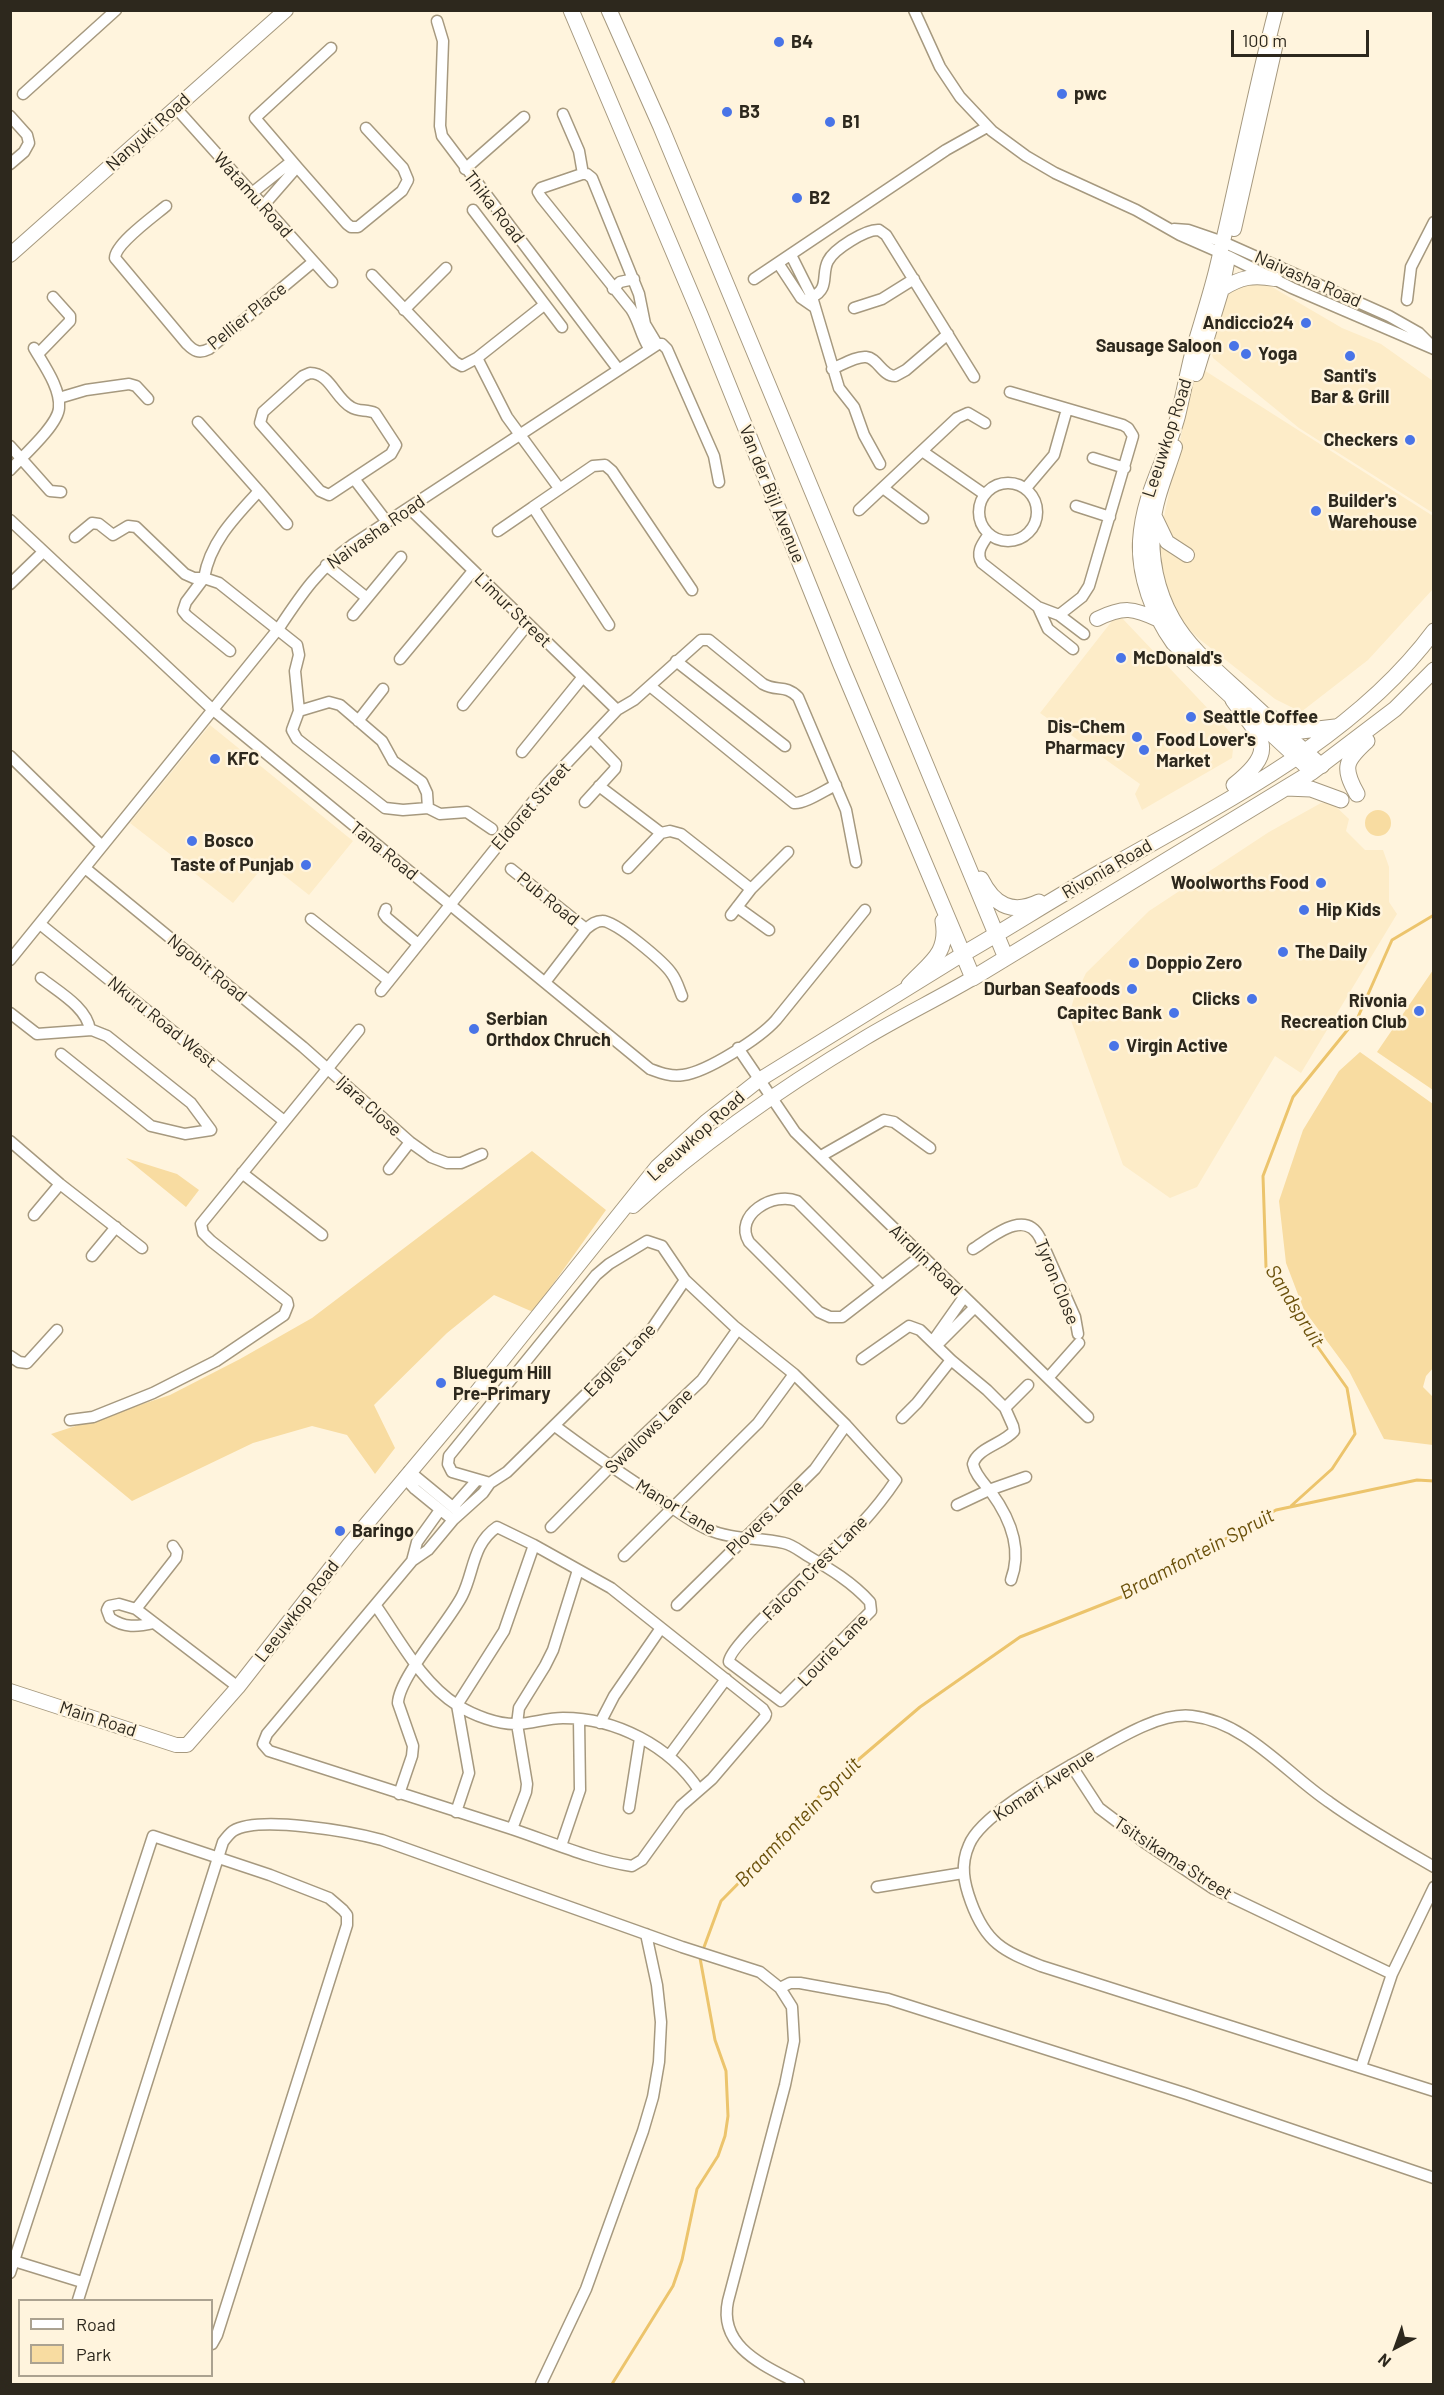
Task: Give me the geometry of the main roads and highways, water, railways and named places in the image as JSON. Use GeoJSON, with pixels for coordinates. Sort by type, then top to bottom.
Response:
{"type":"FeatureCollection","features":[{"type":"Feature","properties":{"kind":"main road","name":"Van der Bijl Avenue"},"geometry":{"type":"LineString","coordinates":[[571,10],[701,317],[841,665],[973,978]]}},
{"type":"Feature","properties":{"kind":"main road","name":"Van der Bijl Avenue"},"geometry":{"type":"LineString","coordinates":[[609,10],[669,148],[1006,958]]}},
{"type":"Feature","properties":{"kind":"main road","name":"Rivonia Road"},"geometry":{"type":"LineString","coordinates":[[963,954],[1300,754],[1338,727],[1394,676],[1434,631]]}},
{"type":"Feature","properties":{"kind":"main road","name":"Rivonia Road"},"geometry":{"type":"LineString","coordinates":[[973,978],[1317,769],[1401,703],[1434,670]]}},
{"type":"Feature","properties":{"kind":"main road"},"geometry":{"type":"LineString","coordinates":[[1187,823],[1250,772],[1259,761],[1260,738],[1233,700]]}},
{"type":"Feature","properties":{"kind":"main road"},"geometry":{"type":"LineString","coordinates":[[1265,715],[1301,731],[1338,727]]}},
{"type":"Feature","properties":{"kind":"main road"},"geometry":{"type":"LineString","coordinates":[[1357,794],[1348,775],[1347,765],[1353,754],[1374,733],[1378,720]]}},
{"type":"Feature","properties":{"kind":"main road"},"geometry":{"type":"LineString","coordinates":[[1286,788],[1311,789],[1341,800]]}},
{"type":"Feature","properties":{"kind":"main road"},"geometry":{"type":"LineString","coordinates":[[943,805],[986,890],[997,901],[1010,907],[1027,907],[1076,886]]}},
{"type":"Feature","properties":{"kind":"main road"},"geometry":{"type":"LineString","coordinates":[[909,985],[939,955],[945,929],[941,906]]}},
{"type":"Feature","properties":{"kind":"waterway","name":"Sandspruit"},"geometry":{"type":"LineString","coordinates":[[1291,1506],[1332,1469],[1355,1434],[1347,1388],[1310,1336],[1266,1267],[1263,1176],[1293,1097],[1358,1017],[1392,940],[1434,915]]}},
{"type":"Feature","properties":{"kind":"waterway","name":"Braamfontein Spruit"},"geometry":{"type":"LineString","coordinates":[[612,2384],[673,2286],[682,2260],[697,2189],[718,2156],[725,2136],[728,2116],[726,2071],[715,2040],[700,1958],[721,1901],[778,1843],[831,1783],[920,1707],[1020,1637],[1129,1594],[1276,1510],[1417,1480],[1434,1481]]}},
{"type":"Feature","properties":{"kind":"place","name":"B4"},"geometry":{"type":"Point","coordinates":[779,42]}},
{"type":"Feature","properties":{"kind":"place","name":"pwc"},"geometry":{"type":"Point","coordinates":[1062,94]}},
{"type":"Feature","properties":{"kind":"place","name":"B3"},"geometry":{"type":"Point","coordinates":[727,112]}},
{"type":"Feature","properties":{"kind":"place","name":"B1"},"geometry":{"type":"Point","coordinates":[830,122]}},
{"type":"Feature","properties":{"kind":"place","name":"B2"},"geometry":{"type":"Point","coordinates":[797,198]}},
{"type":"Feature","properties":{"kind":"place","name":"Andiccio24"},"geometry":{"type":"Point","coordinates":[1306,323]}},
{"type":"Feature","properties":{"kind":"place","name":"Sausage Saloon"},"geometry":{"type":"Point","coordinates":[1234,346]}},
{"type":"Feature","properties":{"kind":"place","name":"Yoga"},"geometry":{"type":"Point","coordinates":[1246,354]}},
{"type":"Feature","properties":{"kind":"place","name":"Santi's Bar & Grill"},"geometry":{"type":"Point","coordinates":[1350,356]}},
{"type":"Feature","properties":{"kind":"place","name":"Checkers"},"geometry":{"type":"Point","coordinates":[1410,440]}},
{"type":"Feature","properties":{"kind":"place","name":"Builder's Warehouse"},"geometry":{"type":"Point","coordinates":[1316,511]}},
{"type":"Feature","properties":{"kind":"place","name":"McDonald's"},"geometry":{"type":"Point","coordinates":[1121,658]}},
{"type":"Feature","properties":{"kind":"place","name":"Seattle Coffee"},"geometry":{"type":"Point","coordinates":[1191,717]}},
{"type":"Feature","properties":{"kind":"place","name":"Dis-Chem Pharmacy"},"geometry":{"type":"Point","coordinates":[1137,737]}},
{"type":"Feature","properties":{"kind":"place","name":"Food Lover's Market"},"geometry":{"type":"Point","coordinates":[1144,750]}},
{"type":"Feature","properties":{"kind":"place","name":"KFC"},"geometry":{"type":"Point","coordinates":[215,759]}},
{"type":"Feature","properties":{"kind":"place","name":"Bosco"},"geometry":{"type":"Point","coordinates":[192,841]}},
{"type":"Feature","properties":{"kind":"place","name":"Taste of Punjab"},"geometry":{"type":"Point","coordinates":[306,865]}},
{"type":"Feature","properties":{"kind":"place","name":"Woolworths Food"},"geometry":{"type":"Point","coordinates":[1321,883]}},
{"type":"Feature","properties":{"kind":"place","name":"Hip Kids"},"geometry":{"type":"Point","coordinates":[1304,910]}},
{"type":"Feature","properties":{"kind":"place","name":"The Daily"},"geometry":{"type":"Point","coordinates":[1283,952]}},
{"type":"Feature","properties":{"kind":"place","name":"Doppio Zero"},"geometry":{"type":"Point","coordinates":[1134,963]}},
{"type":"Feature","properties":{"kind":"place","name":"Durban Seafoods"},"geometry":{"type":"Point","coordinates":[1132,989]}},
{"type":"Feature","properties":{"kind":"place","name":"Clicks"},"geometry":{"type":"Point","coordinates":[1252,999]}},
{"type":"Feature","properties":{"kind":"place","name":"Rivonia Recreation Club"},"geometry":{"type":"Point","coordinates":[1419,1011]}},
{"type":"Feature","properties":{"kind":"place","name":"Capitec Bank"},"geometry":{"type":"Point","coordinates":[1174,1013]}},
{"type":"Feature","properties":{"kind":"place","name":"Serbian Orthdox Chruch"},"geometry":{"type":"Point","coordinates":[474,1029]}},
{"type":"Feature","properties":{"kind":"place","name":"Virgin Active"},"geometry":{"type":"Point","coordinates":[1114,1046]}},
{"type":"Feature","properties":{"kind":"place","name":"Bluegum Hill Pre-Primary"},"geometry":{"type":"Point","coordinates":[441,1383]}},
{"type":"Feature","properties":{"kind":"place","name":"Baringo"},"geometry":{"type":"Point","coordinates":[340,1531]}}]}
